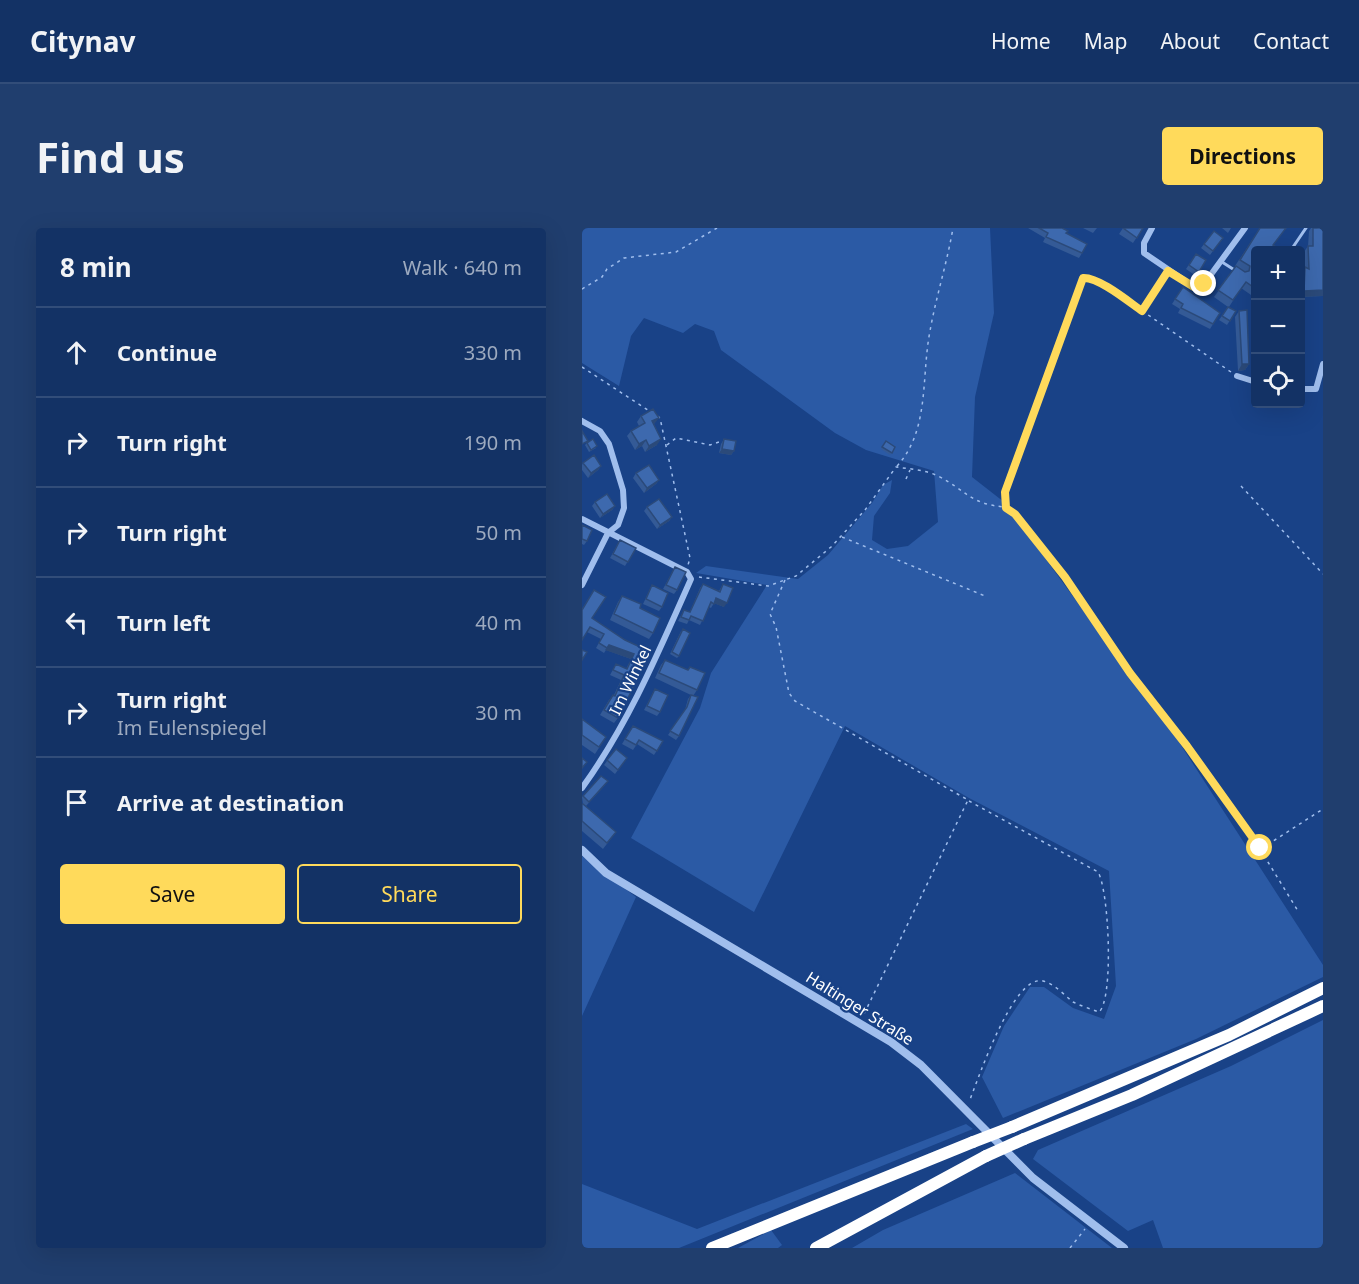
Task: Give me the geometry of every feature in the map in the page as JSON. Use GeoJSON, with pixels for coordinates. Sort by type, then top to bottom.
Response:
{"type":"FeatureCollection","features":[{"type":"Feature","properties":{"kind":"highway"},"geometry":{"type":"LineString","coordinates":[[712,1248],[1012,1127],[1229,1035],[1323,988]]}},
{"type":"Feature","properties":{"kind":"highway"},"geometry":{"type":"LineString","coordinates":[[816,1248],[986,1156],[1195,1067],[1323,1006]]}},
{"type":"Feature","properties":{"kind":"street"},"geometry":{"type":"LineString","coordinates":[[1152,228],[1143,243],[1144,253],[1194,287],[1204,284],[1245,228]]}},
{"type":"Feature","properties":{"kind":"street"},"geometry":{"type":"LineString","coordinates":[[1305,388],[1316,389],[1323,364]]}},
{"type":"Feature","properties":{"kind":"street"},"geometry":{"type":"LineString","coordinates":[[1237,376],[1251,380]]}},
{"type":"Feature","properties":{"kind":"street"},"geometry":{"type":"LineString","coordinates":[[582,421],[600,431],[609,444],[616,460],[623,490],[624,508],[618,525],[608,533],[582,585]]}},
{"type":"Feature","properties":{"kind":"street"},"geometry":{"type":"LineString","coordinates":[[582,519],[687,572],[691,579]]}},
{"type":"Feature","properties":{"kind":"street","name":"Im Winkel"},"geometry":{"type":"LineString","coordinates":[[582,788],[600,763],[640,696],[691,579]]}},
{"type":"Feature","properties":{"kind":"street","name":"Haltinger Straße"},"geometry":{"type":"LineString","coordinates":[[582,850],[615,878],[860,1023],[921,1065],[1033,1178],[1092,1221],[1124,1248]]}},
{"type":"Feature","properties":{"kind":"lane"},"geometry":{"type":"LineString","coordinates":[[1294,246],[1306,228]]}},
{"type":"Feature","properties":{"kind":"lane"},"geometry":{"type":"LineString","coordinates":[[1222,262],[1242,275]]}},
{"type":"Feature","properties":{"kind":"path"},"geometry":{"type":"LineString","coordinates":[[582,289],[602,277],[607,269],[624,258],[676,252],[717,228]]}},
{"type":"Feature","properties":{"kind":"path"},"geometry":{"type":"LineString","coordinates":[[691,579],[700,577],[768,585],[796,576],[841,536],[865,510],[896,467],[911,451],[925,392],[929,332],[953,228]]}},
{"type":"Feature","properties":{"kind":"path"},"geometry":{"type":"LineString","coordinates":[[1142,311],[1168,271]]}},
{"type":"Feature","properties":{"kind":"path"},"geometry":{"type":"LineString","coordinates":[[1006,508],[1005,492],[1083,278],[1088,277],[1109,288],[1219,366],[1237,376]]}},
{"type":"Feature","properties":{"kind":"path"},"geometry":{"type":"LineString","coordinates":[[582,367],[660,418],[690,558],[687,572]]}},
{"type":"Feature","properties":{"kind":"path"},"geometry":{"type":"LineString","coordinates":[[666,445],[676,438],[710,445],[728,439]]}},
{"type":"Feature","properties":{"kind":"path"},"geometry":{"type":"LineString","coordinates":[[896,467],[937,476],[973,501],[986,506],[1006,508],[1015,514],[1065,577],[1130,673],[1187,746],[1260,848],[1298,911]]}},
{"type":"Feature","properties":{"kind":"path"},"geometry":{"type":"LineString","coordinates":[[906,479],[911,469]]}},
{"type":"Feature","properties":{"kind":"path"},"geometry":{"type":"LineString","coordinates":[[1241,486],[1323,574]]}},
{"type":"Feature","properties":{"kind":"path"},"geometry":{"type":"LineString","coordinates":[[841,536],[985,596]]}},
{"type":"Feature","properties":{"kind":"path"},"geometry":{"type":"LineString","coordinates":[[785,580],[770,614],[776,627],[789,693],[795,701],[1098,872],[1102,879],[1106,903],[1108,989],[1102,1011],[1099,1012],[1075,1002],[1044,981],[1036,980],[1029,985],[1009,1010],[966,1108]]}},
{"type":"Feature","properties":{"kind":"path"},"geometry":{"type":"LineString","coordinates":[[860,1023],[968,800]]}},
{"type":"Feature","properties":{"kind":"path"},"geometry":{"type":"LineString","coordinates":[[1260,848],[1323,809]]}},
{"type":"Feature","properties":{"kind":"path"},"geometry":{"type":"LineString","coordinates":[[1070,1248],[1092,1221]]}},
{"type":"Feature","properties":{"kind":"shaded area"},"geometry":{"type":"Polygon","coordinates":[[[582,228],[990,228],[994,313],[975,397],[972,477],[1004,502],[1175,736],[1323,965],[1323,977],[1196,1039],[1003,1118],[982,1077],[1004,1026],[1030,987],[1044,987],[1073,1008],[1104,1019],[1116,986],[1109,871],[969,798],[845,726],[754,912],[631,838],[700,708],[711,673],[767,585],[696,573],[706,566],[798,579],[828,555],[872,503],[883,485],[892,480],[890,493],[874,516],[872,540],[887,549],[908,546],[938,522],[934,471],[866,450],[835,433],[721,350],[714,331],[695,324],[683,333],[644,318],[631,336],[619,386],[582,363],[582,228]]]}},
{"type":"Feature","properties":{"kind":"shaded area"},"geometry":{"type":"Polygon","coordinates":[[[582,856],[636,897],[582,1016],[582,856]]]}},
{"type":"Feature","properties":{"kind":"shaded area"},"geometry":{"type":"Polygon","coordinates":[[[1323,1020],[1323,1248],[1163,1248],[1153,1220],[1128,1231],[1033,1159],[1038,1150],[1231,1066],[1323,1020]]]}},
{"type":"Feature","properties":{"kind":"shaded area"},"geometry":{"type":"Polygon","coordinates":[[[966,1124],[973,1129],[679,1248],[582,1248],[582,1184],[697,1229],[966,1124]]]}},
{"type":"Feature","properties":{"kind":"shaded area"},"geometry":{"type":"Polygon","coordinates":[[[1015,1173],[1112,1248],[852,1248],[883,1230],[1015,1173]]]}},
{"type":"Feature","properties":{"kind":"shaded area"},"geometry":{"type":"Polygon","coordinates":[[[771,1230],[782,1245],[778,1248],[738,1248],[771,1230]]]}},
{"type":"Feature","properties":{"kind":"building"},"geometry":{"type":"Polygon","coordinates":[[[1039,228],[1062,228],[1068,231],[1066,233],[1087,244],[1082,253],[1046,237],[1048,233],[1039,228]]]}},
{"type":"Feature","properties":{"kind":"building"},"geometry":{"type":"Polygon","coordinates":[[[1123,228],[1143,228],[1137,238],[1123,228]]]}},
{"type":"Feature","properties":{"kind":"building"},"geometry":{"type":"Polygon","coordinates":[[[1260,228],[1286,228],[1273,245],[1275,246],[1251,246],[1251,286],[1246,282],[1233,300],[1218,290],[1236,266],[1245,272],[1249,271],[1250,266],[1240,260],[1260,228]]]}},
{"type":"Feature","properties":{"kind":"building"},"geometry":{"type":"Polygon","coordinates":[[[1313,228],[1323,228],[1323,290],[1305,291],[1305,267],[1309,269],[1308,246],[1313,246],[1313,228]]]}},
{"type":"Feature","properties":{"kind":"building"},"geometry":{"type":"Polygon","coordinates":[[[1214,231],[1223,238],[1213,251],[1204,244],[1214,231]]]}},
{"type":"Feature","properties":{"kind":"building"},"geometry":{"type":"Polygon","coordinates":[[[1196,254],[1206,260],[1199,272],[1189,265],[1196,254]]]}},
{"type":"Feature","properties":{"kind":"building"},"geometry":{"type":"Polygon","coordinates":[[[1183,287],[1220,313],[1213,324],[1181,308],[1183,304],[1175,299],[1183,287]]]}},
{"type":"Feature","properties":{"kind":"building"},"geometry":{"type":"Polygon","coordinates":[[[1228,307],[1236,311],[1230,321],[1222,316],[1228,307]]]}},
{"type":"Feature","properties":{"kind":"building"},"geometry":{"type":"Polygon","coordinates":[[[1247,310],[1249,364],[1242,364],[1239,311],[1247,310]]]}},
{"type":"Feature","properties":{"kind":"building"},"geometry":{"type":"Polygon","coordinates":[[[653,409],[659,418],[652,421],[661,439],[649,446],[646,440],[639,444],[631,431],[645,423],[641,416],[653,409]]]}},
{"type":"Feature","properties":{"kind":"building"},"geometry":{"type":"Polygon","coordinates":[[[582,431],[588,441],[582,444],[582,431]]]}},
{"type":"Feature","properties":{"kind":"building"},"geometry":{"type":"Polygon","coordinates":[[[593,439],[597,446],[591,450],[587,443],[593,439]]]}},
{"type":"Feature","properties":{"kind":"building"},"geometry":{"type":"Polygon","coordinates":[[[724,439],[736,441],[734,451],[722,449],[724,439]]]}},
{"type":"Feature","properties":{"kind":"building"},"geometry":{"type":"Polygon","coordinates":[[[886,441],[895,447],[892,453],[882,447],[886,441]]]}},
{"type":"Feature","properties":{"kind":"building"},"geometry":{"type":"Polygon","coordinates":[[[594,455],[601,466],[591,473],[583,463],[594,455]]]}},
{"type":"Feature","properties":{"kind":"building"},"geometry":{"type":"Polygon","coordinates":[[[649,465],[659,480],[647,488],[636,473],[649,465]]]}},
{"type":"Feature","properties":{"kind":"building"},"geometry":{"type":"Polygon","coordinates":[[[607,494],[615,506],[603,514],[595,502],[607,494]]]}},
{"type":"Feature","properties":{"kind":"building"},"geometry":{"type":"Polygon","coordinates":[[[659,499],[672,517],[660,525],[647,507],[659,499]]]}},
{"type":"Feature","properties":{"kind":"building"},"geometry":{"type":"Polygon","coordinates":[[[582,525],[592,530],[587,541],[582,539],[582,525]]]}},
{"type":"Feature","properties":{"kind":"building"},"geometry":{"type":"Polygon","coordinates":[[[620,540],[636,548],[628,562],[613,554],[620,540]]]}},
{"type":"Feature","properties":{"kind":"building"},"geometry":{"type":"Polygon","coordinates":[[[675,567],[686,572],[677,590],[666,585],[675,567]]]}},
{"type":"Feature","properties":{"kind":"building"},"geometry":{"type":"Polygon","coordinates":[[[703,584],[720,592],[723,584],[733,588],[727,603],[716,598],[714,604],[711,602],[703,621],[691,616],[689,620],[681,617],[684,610],[690,612],[703,584]]]}},
{"type":"Feature","properties":{"kind":"building"},"geometry":{"type":"Polygon","coordinates":[[[652,585],[668,593],[662,607],[646,599],[652,585]]]}},
{"type":"Feature","properties":{"kind":"building"},"geometry":{"type":"Polygon","coordinates":[[[594,590],[606,597],[592,618],[625,640],[651,652],[618,718],[604,710],[613,695],[615,696],[624,675],[613,670],[616,664],[627,669],[634,654],[609,645],[607,648],[599,643],[604,634],[590,627],[582,640],[582,610],[594,590]]]}},
{"type":"Feature","properties":{"kind":"building"},"geometry":{"type":"Polygon","coordinates":[[[622,596],[641,604],[640,608],[660,618],[653,633],[614,614],[622,596]]]}},
{"type":"Feature","properties":{"kind":"building"},"geometry":{"type":"Polygon","coordinates":[[[683,629],[690,633],[679,656],[672,652],[683,629]]]}},
{"type":"Feature","properties":{"kind":"building"},"geometry":{"type":"Polygon","coordinates":[[[582,650],[587,652],[582,660],[582,650]]]}},
{"type":"Feature","properties":{"kind":"building"},"geometry":{"type":"Polygon","coordinates":[[[665,660],[688,670],[690,667],[705,673],[697,690],[659,673],[665,660]]]}},
{"type":"Feature","properties":{"kind":"building"},"geometry":{"type":"Polygon","coordinates":[[[655,689],[668,695],[660,712],[647,706],[655,689]]]}},
{"type":"Feature","properties":{"kind":"building"},"geometry":{"type":"Polygon","coordinates":[[[691,695],[698,697],[679,736],[670,731],[687,707],[691,695]]]}},
{"type":"Feature","properties":{"kind":"building"},"geometry":{"type":"Polygon","coordinates":[[[582,719],[606,737],[599,747],[582,735],[582,719]]]}},
{"type":"Feature","properties":{"kind":"building"},"geometry":{"type":"Polygon","coordinates":[[[633,726],[663,741],[657,751],[639,740],[636,745],[625,739],[633,726]]]}},
{"type":"Feature","properties":{"kind":"building"},"geometry":{"type":"Polygon","coordinates":[[[616,749],[627,758],[618,770],[607,760],[616,749]]]}},
{"type":"Feature","properties":{"kind":"building"},"geometry":{"type":"Polygon","coordinates":[[[582,758],[587,762],[582,768],[582,758]]]}},
{"type":"Feature","properties":{"kind":"building"},"geometry":{"type":"Polygon","coordinates":[[[601,776],[608,781],[589,802],[583,796],[601,776]]]}},
{"type":"Feature","properties":{"kind":"building"},"geometry":{"type":"Polygon","coordinates":[[[583,804],[616,832],[607,843],[582,821],[583,804]]]}},
{"type":"Feature","properties":{"kind":"route"},"geometry":{"type":"LineString","coordinates":[[1204,284],[1194,287],[1168,271],[1142,311],[1109,288],[1088,277],[1083,278],[1005,492],[1006,508],[1015,514],[1065,577],[1130,673],[1187,746],[1260,848]]}}]}
